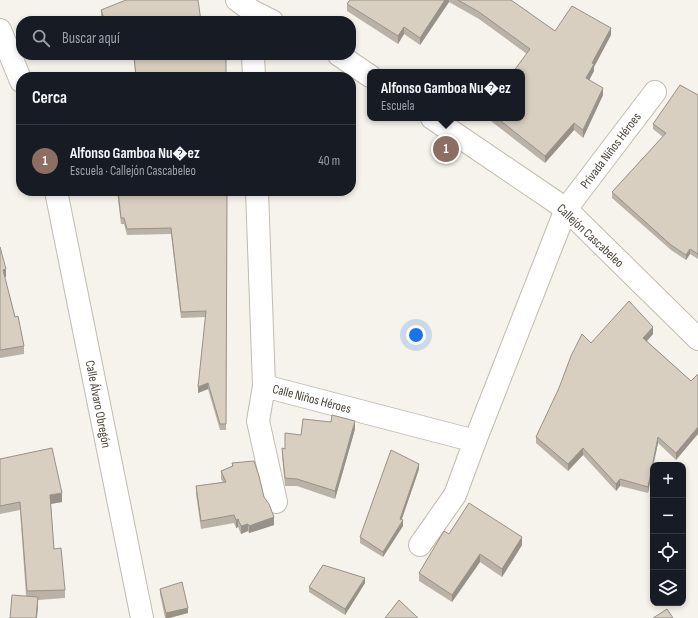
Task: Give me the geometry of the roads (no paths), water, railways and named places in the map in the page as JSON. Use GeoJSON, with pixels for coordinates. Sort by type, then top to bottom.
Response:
{"type":"FeatureCollection","features":[{"type":"Feature","properties":{"kind":"street"},"geometry":{"type":"LineString","coordinates":[[247,11],[260,16]]}},
{"type":"Feature","properties":{"kind":"street"},"geometry":{"type":"LineString","coordinates":[[0,30],[17,72]]}},
{"type":"Feature","properties":{"kind":"street"},"geometry":{"type":"LineString","coordinates":[[253,60],[254,72]]}},
{"type":"Feature","properties":{"kind":"street"},"geometry":{"type":"LineString","coordinates":[[346,60],[367,74]]}},
{"type":"Feature","properties":{"kind":"street","name":"Privada Niños Héroes"},"geometry":{"type":"LineString","coordinates":[[566,208],[655,92]]}},
{"type":"Feature","properties":{"kind":"street","name":"Callejón Cascabeleo"},"geometry":{"type":"LineString","coordinates":[[436,121],[566,208],[698,339]]}},
{"type":"Feature","properties":{"kind":"street","name":"Calle Álvaro Obregón"},"geometry":{"type":"LineString","coordinates":[[57,196],[142,618]]}},
{"type":"Feature","properties":{"kind":"street"},"geometry":{"type":"LineString","coordinates":[[257,196],[264,386]]}},
{"type":"Feature","properties":{"kind":"street"},"geometry":{"type":"LineString","coordinates":[[420,545],[455,495],[566,208]]}},
{"type":"Feature","properties":{"kind":"street","name":"Calle Niños Héroes"},"geometry":{"type":"LineString","coordinates":[[276,502],[258,421],[264,386],[475,441]]}},
{"type":"Feature","properties":{"kind":"place","name":"Alfonso Gamboa Nu�ez"},"geometry":{"type":"Point","coordinates":[446,149]}}]}
